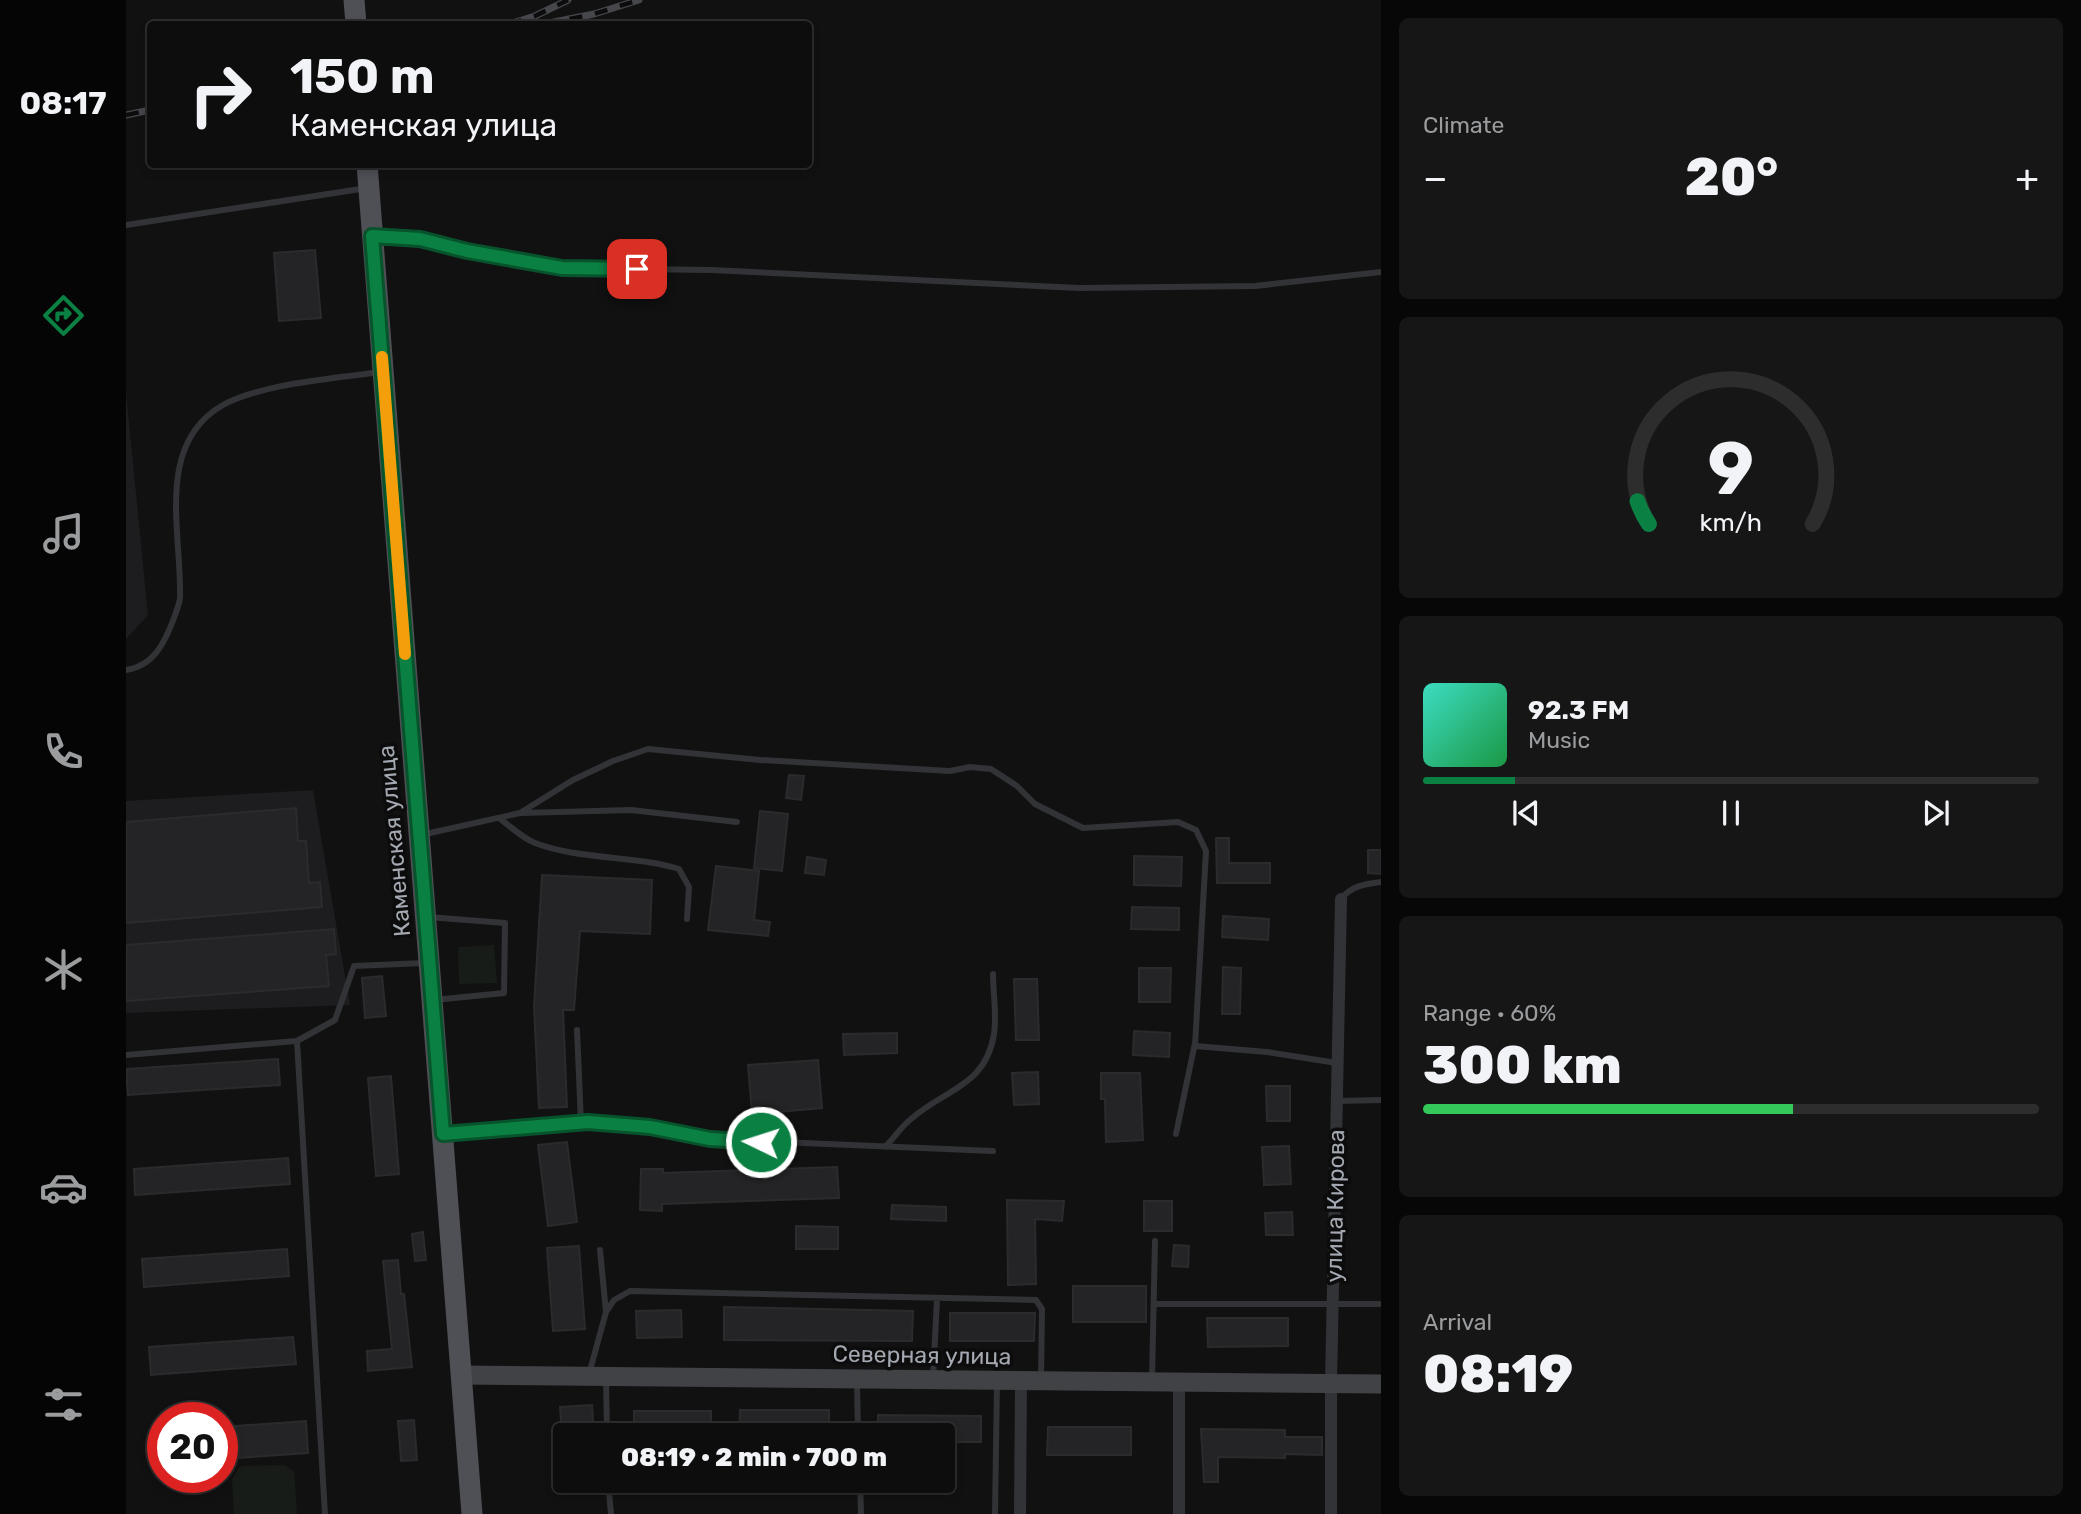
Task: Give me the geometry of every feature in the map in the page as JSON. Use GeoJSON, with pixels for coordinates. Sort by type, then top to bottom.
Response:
{"type":"FeatureCollection","features":[{"type":"Feature","properties":{"kind":"main road"},"geometry":{"type":"LineString","coordinates":[[354,0],[356,21]]}},
{"type":"Feature","properties":{"kind":"main road","name":"Каменская улица"},"geometry":{"type":"LineString","coordinates":[[367,168],[472,1514]]}},
{"type":"Feature","properties":{"kind":"street","name":"улица Кирова"},"geometry":{"type":"LineString","coordinates":[[1331,1514],[1331,1384],[1341,899]]}},
{"type":"Feature","properties":{"kind":"street","name":"Северная улица"},"geometry":{"type":"LineString","coordinates":[[462,1375],[1381,1384]]}},
{"type":"Feature","properties":{"kind":"street"},"geometry":{"type":"LineString","coordinates":[[1020,1514],[1021,1381]]}},
{"type":"Feature","properties":{"kind":"street"},"geometry":{"type":"LineString","coordinates":[[1179,1382],[1179,1514]]}},
{"type":"Feature","properties":{"kind":"lane"},"geometry":{"type":"LineString","coordinates":[[126,225],[369,188]]}},
{"type":"Feature","properties":{"kind":"lane"},"geometry":{"type":"LineString","coordinates":[[372,236],[420,239],[467,251],[562,268],[711,270],[1079,288],[1255,286],[1381,272]]}},
{"type":"Feature","properties":{"kind":"lane"},"geometry":{"type":"LineString","coordinates":[[126,670],[150,660],[165,642],[180,601],[175,496],[179,465],[200,423],[224,405],[263,390],[383,372]]}},
{"type":"Feature","properties":{"kind":"lane"},"geometry":{"type":"LineString","coordinates":[[520,813],[573,780],[649,748],[774,761],[950,771],[970,767],[991,769],[1017,786],[1035,804],[1083,828],[1178,822],[1196,830],[1206,851],[1195,1046],[1267,1052],[1339,1063]]}},
{"type":"Feature","properties":{"kind":"lane"},"geometry":{"type":"LineString","coordinates":[[419,835],[520,813],[631,810],[737,822]]}},
{"type":"Feature","properties":{"kind":"lane"},"geometry":{"type":"LineString","coordinates":[[499,818],[533,843],[581,853],[663,864],[679,869],[689,887],[687,919]]}},
{"type":"Feature","properties":{"kind":"lane"},"geometry":{"type":"LineString","coordinates":[[1341,899],[1361,885],[1381,883]]}},
{"type":"Feature","properties":{"kind":"lane"},"geometry":{"type":"LineString","coordinates":[[426,917],[505,923],[504,993],[433,1001]]}},
{"type":"Feature","properties":{"kind":"lane"},"geometry":{"type":"LineString","coordinates":[[126,1055],[297,1041],[335,1020],[354,966],[430,963]]}},
{"type":"Feature","properties":{"kind":"lane"},"geometry":{"type":"LineString","coordinates":[[885,1147],[910,1120],[940,1097],[970,1082],[986,1062],[995,1033],[993,974]]}},
{"type":"Feature","properties":{"kind":"lane"},"geometry":{"type":"LineString","coordinates":[[577,1030],[581,1123]]}},
{"type":"Feature","properties":{"kind":"lane"},"geometry":{"type":"LineString","coordinates":[[297,1041],[325,1514]]}},
{"type":"Feature","properties":{"kind":"lane"},"geometry":{"type":"LineString","coordinates":[[1176,1134],[1196,1041]]}},
{"type":"Feature","properties":{"kind":"lane"},"geometry":{"type":"LineString","coordinates":[[1337,1101],[1381,1100]]}},
{"type":"Feature","properties":{"kind":"lane"},"geometry":{"type":"LineString","coordinates":[[443,1134],[581,1123],[650,1127],[710,1139],[993,1151]]}},
{"type":"Feature","properties":{"kind":"lane"},"geometry":{"type":"LineString","coordinates":[[1152,1382],[1155,1241]]}},
{"type":"Feature","properties":{"kind":"lane"},"geometry":{"type":"LineString","coordinates":[[600,1251],[606,1312],[597,1376],[605,1423]]}},
{"type":"Feature","properties":{"kind":"lane"},"geometry":{"type":"LineString","coordinates":[[606,1312],[614,1300],[630,1291],[1036,1300],[1042,1308],[1041,1381]]}},
{"type":"Feature","properties":{"kind":"lane"},"geometry":{"type":"LineString","coordinates":[[933,1380],[937,1298]]}},
{"type":"Feature","properties":{"kind":"lane"},"geometry":{"type":"LineString","coordinates":[[1154,1304],[1381,1304]]}},
{"type":"Feature","properties":{"kind":"lane"},"geometry":{"type":"LineString","coordinates":[[856,1379],[858,1423]]}},
{"type":"Feature","properties":{"kind":"lane"},"geometry":{"type":"LineString","coordinates":[[995,1514],[997,1380]]}},
{"type":"Feature","properties":{"kind":"lane"},"geometry":{"type":"LineString","coordinates":[[609,1493],[611,1514]]}},
{"type":"Feature","properties":{"kind":"lane"},"geometry":{"type":"LineString","coordinates":[[860,1493],[861,1514]]}},
{"type":"Feature","properties":{"kind":"shaded area"},"geometry":{"type":"Polygon","coordinates":[[[126,393],[148,615],[126,639],[126,393]]]}},
{"type":"Feature","properties":{"kind":"shaded area"},"geometry":{"type":"Polygon","coordinates":[[[313,790],[350,1005],[126,1013],[126,801],[313,790]]]}},
{"type":"Feature","properties":{"kind":"shaded area"},"geometry":{"type":"Polygon","coordinates":[[[494,945],[497,983],[459,984],[458,947],[494,945]]]}},
{"type":"Feature","properties":{"kind":"shaded area"},"geometry":{"type":"Polygon","coordinates":[[[285,1465],[294,1472],[297,1514],[234,1514],[233,1493],[238,1493],[240,1466],[285,1465]]]}},
{"type":"Feature","properties":{"kind":"building"},"geometry":{"type":"Polygon","coordinates":[[[315,250],[321,318],[279,321],[274,253],[315,250]]]}},
{"type":"Feature","properties":{"kind":"building"},"geometry":{"type":"Polygon","coordinates":[[[789,775],[804,776],[801,800],[786,798],[789,775]]]}},
{"type":"Feature","properties":{"kind":"building"},"geometry":{"type":"Polygon","coordinates":[[[296,808],[298,841],[306,841],[309,883],[320,882],[322,907],[126,923],[126,822],[296,808]]]}},
{"type":"Feature","properties":{"kind":"building"},"geometry":{"type":"Polygon","coordinates":[[[760,811],[788,814],[782,871],[754,868],[760,811]]]}},
{"type":"Feature","properties":{"kind":"building"},"geometry":{"type":"Polygon","coordinates":[[[1216,838],[1229,838],[1229,863],[1270,863],[1270,883],[1217,883],[1216,838]]]}},
{"type":"Feature","properties":{"kind":"building"},"geometry":{"type":"Polygon","coordinates":[[[1368,850],[1381,850],[1381,874],[1368,873],[1368,850]]]}},
{"type":"Feature","properties":{"kind":"building"},"geometry":{"type":"Polygon","coordinates":[[[1134,856],[1182,857],[1181,886],[1134,885],[1134,856]]]}},
{"type":"Feature","properties":{"kind":"building"},"geometry":{"type":"Polygon","coordinates":[[[807,857],[826,860],[824,875],[805,873],[807,857]]]}},
{"type":"Feature","properties":{"kind":"building"},"geometry":{"type":"Polygon","coordinates":[[[716,866],[759,871],[754,920],[770,922],[768,936],[708,930],[716,866]]]}},
{"type":"Feature","properties":{"kind":"building"},"geometry":{"type":"Polygon","coordinates":[[[542,875],[652,880],[650,934],[580,931],[574,1010],[563,1010],[567,1107],[539,1108],[534,1007],[542,875]]]}},
{"type":"Feature","properties":{"kind":"building"},"geometry":{"type":"Polygon","coordinates":[[[1132,907],[1179,908],[1179,930],[1131,929],[1132,907]]]}},
{"type":"Feature","properties":{"kind":"building"},"geometry":{"type":"Polygon","coordinates":[[[1223,916],[1269,919],[1268,940],[1222,937],[1223,916]]]}},
{"type":"Feature","properties":{"kind":"building"},"geometry":{"type":"Polygon","coordinates":[[[334,929],[336,954],[326,955],[329,986],[126,1001],[126,945],[334,929]]]}},
{"type":"Feature","properties":{"kind":"building"},"geometry":{"type":"Polygon","coordinates":[[[1223,967],[1241,968],[1240,1014],[1222,1014],[1223,967]]]}},
{"type":"Feature","properties":{"kind":"building"},"geometry":{"type":"Polygon","coordinates":[[[1139,968],[1171,968],[1170,1002],[1139,1002],[1139,968]]]}},
{"type":"Feature","properties":{"kind":"building"},"geometry":{"type":"Polygon","coordinates":[[[382,976],[386,1016],[365,1018],[362,978],[382,976]]]}},
{"type":"Feature","properties":{"kind":"building"},"geometry":{"type":"Polygon","coordinates":[[[1014,979],[1037,979],[1039,1040],[1016,1040],[1014,979]]]}},
{"type":"Feature","properties":{"kind":"building"},"geometry":{"type":"Polygon","coordinates":[[[1134,1031],[1170,1033],[1169,1057],[1133,1055],[1134,1031]]]}},
{"type":"Feature","properties":{"kind":"building"},"geometry":{"type":"Polygon","coordinates":[[[897,1033],[897,1053],[844,1055],[843,1034],[897,1033]]]}},
{"type":"Feature","properties":{"kind":"building"},"geometry":{"type":"Polygon","coordinates":[[[278,1059],[280,1085],[128,1095],[126,1069],[278,1059]]]}},
{"type":"Feature","properties":{"kind":"building"},"geometry":{"type":"Polygon","coordinates":[[[818,1060],[822,1108],[752,1114],[748,1065],[818,1060]]]}},
{"type":"Feature","properties":{"kind":"building"},"geometry":{"type":"Polygon","coordinates":[[[1038,1072],[1039,1104],[1014,1105],[1012,1073],[1038,1072]]]}},
{"type":"Feature","properties":{"kind":"building"},"geometry":{"type":"Polygon","coordinates":[[[1101,1073],[1140,1073],[1143,1140],[1106,1142],[1105,1099],[1101,1099],[1101,1073]]]}},
{"type":"Feature","properties":{"kind":"building"},"geometry":{"type":"Polygon","coordinates":[[[391,1076],[399,1174],[376,1176],[368,1078],[391,1076]]]}},
{"type":"Feature","properties":{"kind":"building"},"geometry":{"type":"Polygon","coordinates":[[[1266,1086],[1290,1086],[1290,1121],[1267,1121],[1266,1086]]]}},
{"type":"Feature","properties":{"kind":"building"},"geometry":{"type":"Polygon","coordinates":[[[567,1142],[577,1222],[548,1226],[538,1145],[567,1142]]]}},
{"type":"Feature","properties":{"kind":"building"},"geometry":{"type":"Polygon","coordinates":[[[1289,1146],[1291,1184],[1264,1185],[1262,1147],[1289,1146]]]}},
{"type":"Feature","properties":{"kind":"building"},"geometry":{"type":"Polygon","coordinates":[[[288,1158],[290,1184],[135,1195],[134,1169],[288,1158]]]}},
{"type":"Feature","properties":{"kind":"building"},"geometry":{"type":"Polygon","coordinates":[[[837,1167],[839,1198],[662,1204],[662,1211],[640,1210],[641,1169],[663,1169],[663,1173],[837,1167]]]}},
{"type":"Feature","properties":{"kind":"building"},"geometry":{"type":"Polygon","coordinates":[[[1007,1200],[1064,1201],[1062,1221],[1035,1219],[1036,1284],[1008,1285],[1007,1200]]]}},
{"type":"Feature","properties":{"kind":"building"},"geometry":{"type":"Polygon","coordinates":[[[1144,1201],[1172,1201],[1172,1231],[1144,1231],[1144,1201]]]}},
{"type":"Feature","properties":{"kind":"building"},"geometry":{"type":"Polygon","coordinates":[[[892,1205],[946,1207],[946,1221],[891,1219],[892,1205]]]}},
{"type":"Feature","properties":{"kind":"building"},"geometry":{"type":"Polygon","coordinates":[[[1292,1212],[1293,1235],[1266,1235],[1265,1213],[1292,1212]]]}},
{"type":"Feature","properties":{"kind":"building"},"geometry":{"type":"Polygon","coordinates":[[[796,1226],[838,1227],[838,1249],[796,1249],[796,1226]]]}},
{"type":"Feature","properties":{"kind":"building"},"geometry":{"type":"Polygon","coordinates":[[[423,1232],[426,1260],[415,1261],[412,1234],[423,1232]]]}},
{"type":"Feature","properties":{"kind":"building"},"geometry":{"type":"Polygon","coordinates":[[[1174,1245],[1189,1246],[1188,1267],[1172,1266],[1174,1245]]]}},
{"type":"Feature","properties":{"kind":"building"},"geometry":{"type":"Polygon","coordinates":[[[579,1246],[585,1329],[553,1331],[547,1248],[579,1246]]]}},
{"type":"Feature","properties":{"kind":"building"},"geometry":{"type":"Polygon","coordinates":[[[287,1249],[289,1276],[144,1287],[142,1259],[287,1249]]]}},
{"type":"Feature","properties":{"kind":"building"},"geometry":{"type":"Polygon","coordinates":[[[398,1260],[412,1367],[368,1371],[367,1351],[392,1349],[383,1261],[398,1260]]]}},
{"type":"Feature","properties":{"kind":"building"},"geometry":{"type":"Polygon","coordinates":[[[1073,1286],[1146,1286],[1146,1322],[1073,1322],[1073,1286]]]}},
{"type":"Feature","properties":{"kind":"building"},"geometry":{"type":"Polygon","coordinates":[[[724,1307],[913,1311],[912,1341],[724,1340],[724,1307]]]}},
{"type":"Feature","properties":{"kind":"building"},"geometry":{"type":"Polygon","coordinates":[[[681,1310],[682,1337],[637,1338],[636,1311],[681,1310]]]}},
{"type":"Feature","properties":{"kind":"building"},"geometry":{"type":"Polygon","coordinates":[[[950,1313],[1035,1313],[1034,1341],[950,1341],[950,1313]]]}},
{"type":"Feature","properties":{"kind":"building"},"geometry":{"type":"Polygon","coordinates":[[[1207,1318],[1288,1318],[1288,1346],[1208,1347],[1207,1318]]]}},
{"type":"Feature","properties":{"kind":"building"},"geometry":{"type":"Polygon","coordinates":[[[293,1337],[296,1364],[151,1375],[149,1347],[293,1337]]]}},
{"type":"Feature","properties":{"kind":"building"},"geometry":{"type":"Polygon","coordinates":[[[592,1405],[593,1423],[561,1423],[560,1407],[592,1405]]]}},
{"type":"Feature","properties":{"kind":"building"},"geometry":{"type":"Polygon","coordinates":[[[740,1410],[829,1410],[829,1423],[739,1423],[740,1410]]]}},
{"type":"Feature","properties":{"kind":"building"},"geometry":{"type":"Polygon","coordinates":[[[634,1411],[711,1411],[711,1423],[634,1423],[634,1411]]]}},
{"type":"Feature","properties":{"kind":"building"},"geometry":{"type":"Polygon","coordinates":[[[878,1415],[981,1416],[981,1442],[955,1442],[955,1423],[878,1423],[878,1415]]]}},
{"type":"Feature","properties":{"kind":"building"},"geometry":{"type":"Polygon","coordinates":[[[414,1420],[417,1460],[401,1461],[398,1421],[414,1420]]]}},
{"type":"Feature","properties":{"kind":"building"},"geometry":{"type":"Polygon","coordinates":[[[306,1421],[308,1453],[238,1458],[238,1426],[306,1421]]]}},
{"type":"Feature","properties":{"kind":"building"},"geometry":{"type":"Polygon","coordinates":[[[1048,1427],[1131,1427],[1131,1455],[1047,1455],[1048,1427]]]}},
{"type":"Feature","properties":{"kind":"building"},"geometry":{"type":"Polygon","coordinates":[[[1201,1429],[1285,1430],[1285,1437],[1322,1437],[1322,1455],[1285,1454],[1285,1458],[1218,1457],[1218,1482],[1204,1482],[1201,1429]]]}},
{"type":"Feature","properties":{"kind":"railway"},"geometry":{"type":"LineString","coordinates":[[519,21],[568,0]]}},
{"type":"Feature","properties":{"kind":"railway"},"geometry":{"type":"LineString","coordinates":[[559,21],[594,14],[639,0]]}},
{"type":"Feature","properties":{"kind":"railway"},"geometry":{"type":"LineString","coordinates":[[126,115],[147,111]]}},
{"type":"Feature","properties":{"kind":"slow traffic"},"geometry":{"type":"LineString","coordinates":[[382,357],[405,654]]}},
{"type":"Feature","properties":{"kind":"route"},"geometry":{"type":"LineString","coordinates":[[637,269],[562,268],[467,251],[420,239],[372,236],[443,1134],[588,1122],[650,1127],[710,1139],[761,1142]]}}]}
